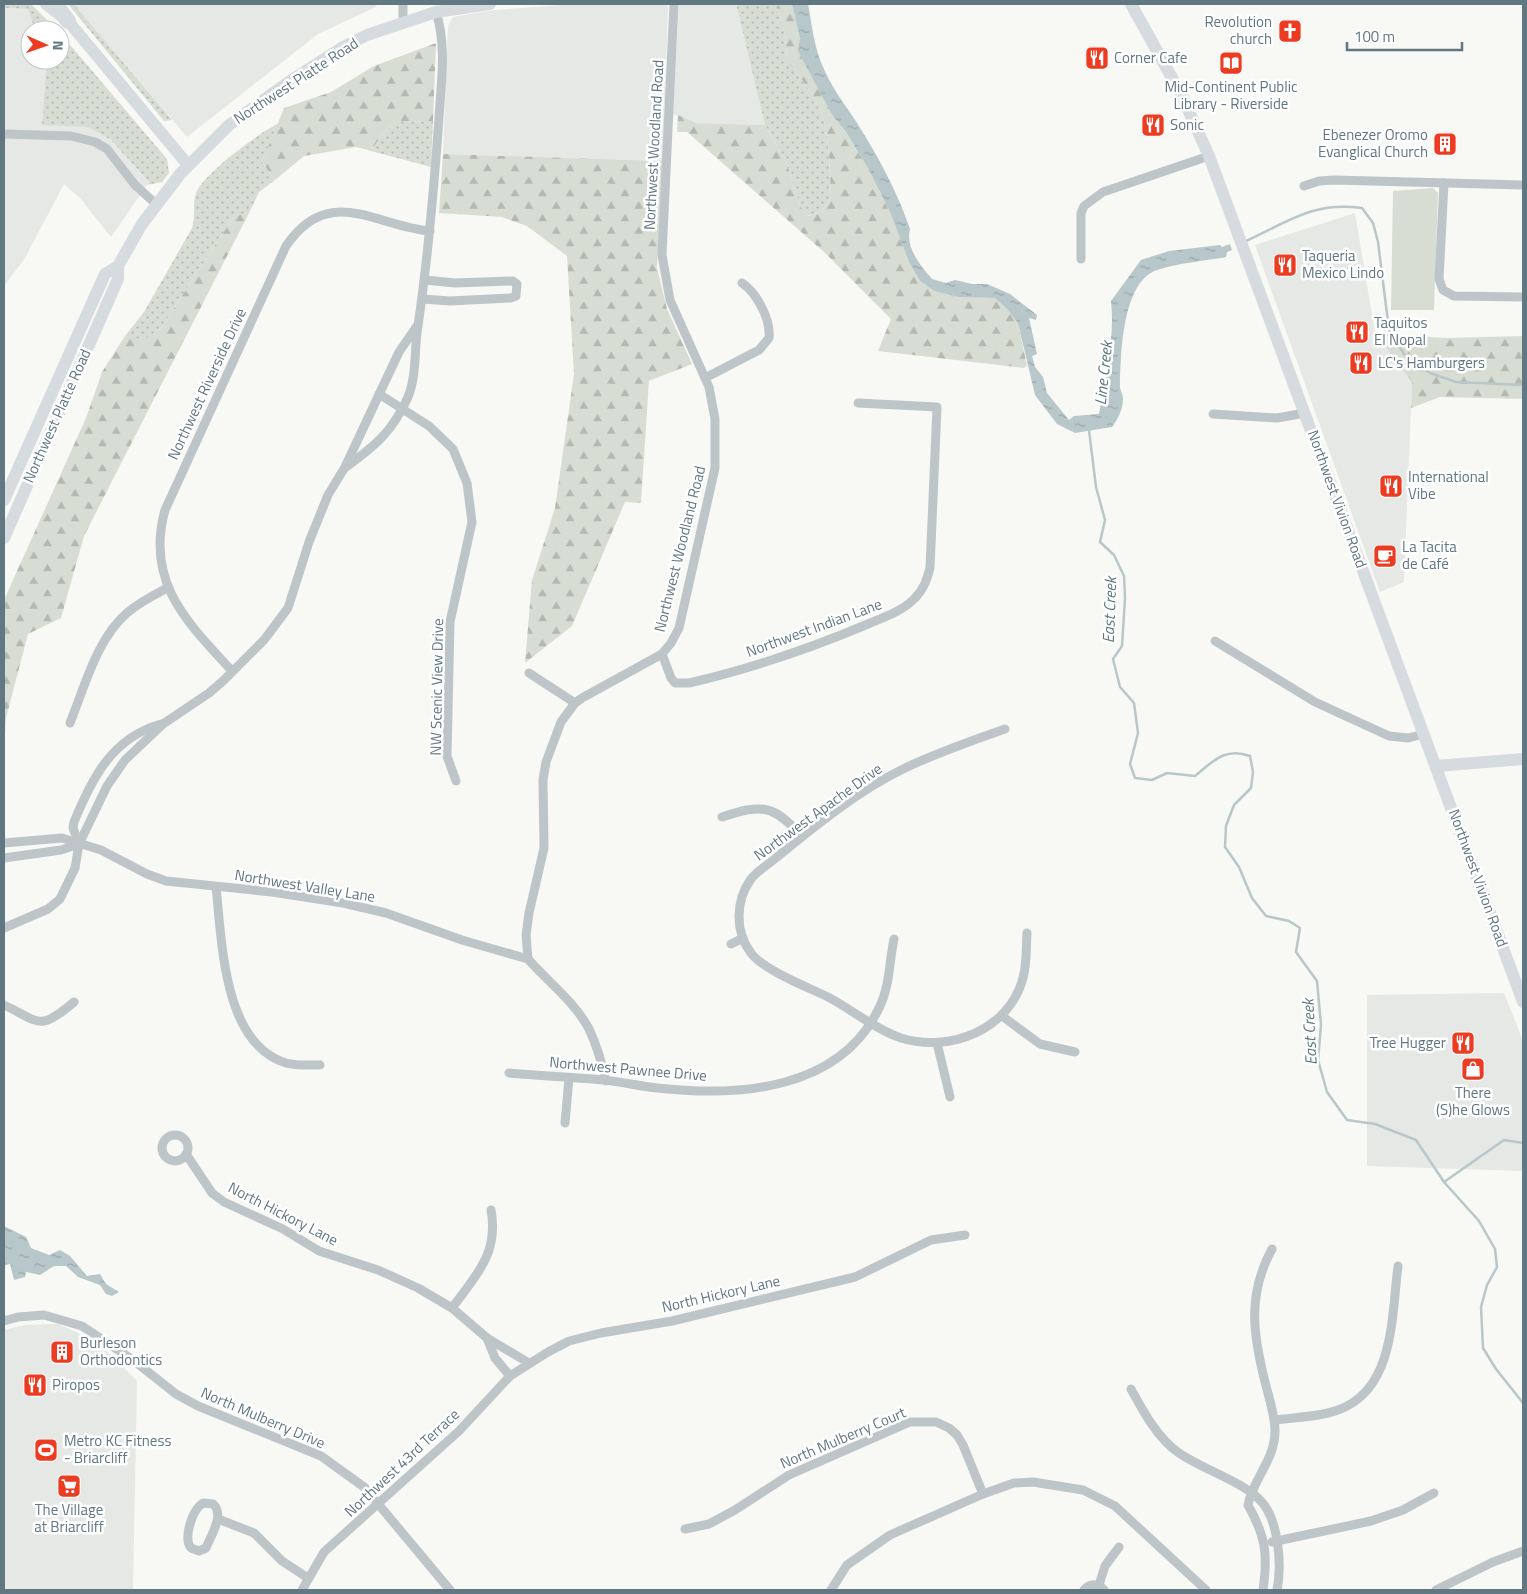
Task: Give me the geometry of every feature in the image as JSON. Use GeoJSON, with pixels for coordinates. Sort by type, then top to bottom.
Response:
{"type":"FeatureCollection","features":[{"type":"Feature","properties":{"kind":"highway"},"geometry":{"type":"LineString","coordinates":[[55,4],[67,20]]}},
{"type":"Feature","properties":{"kind":"main road"},"geometry":{"type":"LineString","coordinates":[[46,4],[67,20]]}},
{"type":"Feature","properties":{"kind":"main road","name":"Northwest Platte Road"},"geometry":{"type":"LineString","coordinates":[[4,500],[105,274],[118,266],[156,204],[188,165],[229,125],[290,81],[353,42],[403,22],[436,12],[490,4]]}},
{"type":"Feature","properties":{"kind":"main road","name":"Northwest Vivion Road"},"geometry":{"type":"LineString","coordinates":[[1132,5],[1182,96],[1209,156],[1523,1002]]}},
{"type":"Feature","properties":{"kind":"main road"},"geometry":{"type":"LineString","coordinates":[[70,23],[188,165]]}},
{"type":"Feature","properties":{"kind":"main road","name":"Northwest Platte Road"},"geometry":{"type":"LineString","coordinates":[[4,538],[118,279],[118,266]]}},
{"type":"Feature","properties":{"kind":"main road"},"geometry":{"type":"LineString","coordinates":[[1436,766],[1523,759]]}},
{"type":"Feature","properties":{"kind":"street"},"geometry":{"type":"LineString","coordinates":[[403,4],[403,22]]}},
{"type":"Feature","properties":{"kind":"street","name":"Northwest Woodland Road"},"geometry":{"type":"LineString","coordinates":[[528,959],[526,935],[529,913],[544,848],[543,780],[561,722],[575,703],[662,654],[671,644],[678,628],[715,468],[714,411],[705,378],[670,300],[664,275],[662,255],[674,4]]}},
{"type":"Feature","properties":{"kind":"street"},"geometry":{"type":"LineString","coordinates":[[345,467],[375,446],[391,429],[408,395],[423,299],[430,231],[442,63],[440,23],[436,12]]}},
{"type":"Feature","properties":{"kind":"street"},"geometry":{"type":"LineString","coordinates":[[4,134],[70,136],[96,142],[107,149],[135,185],[156,204]]}},
{"type":"Feature","properties":{"kind":"street"},"geometry":{"type":"LineString","coordinates":[[1081,259],[1081,213],[1084,206],[1093,198],[1115,187],[1209,156]]}},
{"type":"Feature","properties":{"kind":"street"},"geometry":{"type":"LineString","coordinates":[[1304,186],[1319,181],[1334,180],[1523,185]]}},
{"type":"Feature","properties":{"kind":"street"},"geometry":{"type":"LineString","coordinates":[[1444,183],[1440,279],[1443,290],[1454,296],[1523,297]]}},
{"type":"Feature","properties":{"kind":"street","name":"Northwest Riverside Drive"},"geometry":{"type":"LineString","coordinates":[[232,671],[195,631],[168,588],[161,564],[159,545],[160,528],[165,510],[293,236],[323,215],[350,211],[415,230],[430,231]]}},
{"type":"Feature","properties":{"kind":"street"},"geometry":{"type":"LineString","coordinates":[[423,299],[450,301],[511,298],[516,296],[518,290],[517,284],[513,281],[455,283],[425,280]]}},
{"type":"Feature","properties":{"kind":"street"},"geometry":{"type":"LineString","coordinates":[[705,378],[760,350],[769,338],[768,323],[754,294],[742,283]]}},
{"type":"Feature","properties":{"kind":"street"},"geometry":{"type":"LineString","coordinates":[[4,928],[48,909],[60,899],[76,868],[79,844],[107,786],[125,760],[163,724],[209,693],[264,640],[288,608],[309,542],[328,495],[345,467],[399,352],[418,326]]}},
{"type":"Feature","properties":{"kind":"street","name":"NW Scenic View Drive"},"geometry":{"type":"LineString","coordinates":[[379,394],[429,426],[453,449],[467,483],[472,522],[450,622],[447,756],[456,781]]}},
{"type":"Feature","properties":{"kind":"street","name":"Northwest Indian Lane"},"geometry":{"type":"LineString","coordinates":[[662,654],[671,678],[675,682],[689,683],[776,658],[841,635],[902,609],[915,599],[926,584],[930,568],[937,406],[858,403]]}},
{"type":"Feature","properties":{"kind":"street"},"geometry":{"type":"LineString","coordinates":[[1213,414],[1277,418],[1305,412]]}},
{"type":"Feature","properties":{"kind":"street"},"geometry":{"type":"LineString","coordinates":[[70,723],[98,654],[117,623],[140,603],[168,588]]}},
{"type":"Feature","properties":{"kind":"street"},"geometry":{"type":"LineString","coordinates":[[1214,641],[1315,702],[1389,736],[1408,738],[1424,734]]}},
{"type":"Feature","properties":{"kind":"street"},"geometry":{"type":"LineString","coordinates":[[529,673],[575,703]]}},
{"type":"Feature","properties":{"kind":"street"},"geometry":{"type":"LineString","coordinates":[[79,844],[73,828],[74,822],[84,797],[98,772],[117,748],[143,729],[163,724]]}},
{"type":"Feature","properties":{"kind":"street","name":"Northwest Apache Drive"},"geometry":{"type":"LineString","coordinates":[[1002,1016],[972,1035],[937,1043],[908,1040],[884,1031],[871,1022],[762,964],[752,955],[743,938],[739,920],[739,909],[741,898],[748,884],[758,871],[867,790],[902,769],[1005,729]]}},
{"type":"Feature","properties":{"kind":"street"},"geometry":{"type":"LineString","coordinates":[[722,817],[745,809],[761,808],[775,812],[787,819],[802,837]]}},
{"type":"Feature","properties":{"kind":"street","name":"Northwest Valley Lane"},"geometry":{"type":"LineString","coordinates":[[4,844],[62,838],[101,850],[156,878],[216,887],[272,892],[352,905],[386,913],[453,937],[528,959]]}},
{"type":"Feature","properties":{"kind":"street"},"geometry":{"type":"LineString","coordinates":[[4,858],[61,850],[79,844]]}},
{"type":"Feature","properties":{"kind":"street"},"geometry":{"type":"LineString","coordinates":[[216,887],[228,980],[243,1027],[262,1050],[273,1058],[296,1065],[320,1065]]}},
{"type":"Feature","properties":{"kind":"street"},"geometry":{"type":"LineString","coordinates":[[1026,934],[1026,957],[1022,980],[1002,1016],[1040,1044],[1075,1052]]}},
{"type":"Feature","properties":{"kind":"street"},"geometry":{"type":"LineString","coordinates":[[731,944],[743,938]]}},
{"type":"Feature","properties":{"kind":"street","name":"Northwest Pawnee Drive"},"geometry":{"type":"LineString","coordinates":[[509,1073],[606,1080],[659,1089],[706,1091],[785,1083],[812,1074],[836,1060],[856,1042],[871,1022],[886,992],[894,939]]}},
{"type":"Feature","properties":{"kind":"street"},"geometry":{"type":"LineString","coordinates":[[528,959],[567,999],[588,1028],[599,1053],[606,1080]]}},
{"type":"Feature","properties":{"kind":"street"},"geometry":{"type":"LineString","coordinates":[[4,1006],[24,1017],[42,1022],[58,1016],[74,1002]]}},
{"type":"Feature","properties":{"kind":"street"},"geometry":{"type":"LineString","coordinates":[[937,1043],[950,1097]]}},
{"type":"Feature","properties":{"kind":"street"},"geometry":{"type":"LineString","coordinates":[[565,1123],[569,1078]]}},
{"type":"Feature","properties":{"kind":"street","name":"North Hickory Lane"},"geometry":{"type":"LineString","coordinates":[[186,1154],[212,1192],[224,1202],[276,1225],[319,1251],[378,1270],[418,1288],[452,1308],[487,1338],[529,1363],[569,1341],[672,1321],[855,1277],[931,1240],[964,1236]]}},
{"type":"Feature","properties":{"kind":"street"},"geometry":{"type":"LineString","coordinates":[[452,1308],[487,1260],[494,1237],[491,1210]]}},
{"type":"Feature","properties":{"kind":"street"},"geometry":{"type":"LineString","coordinates":[[1263,1590],[1266,1569],[1264,1542],[1262,1532],[1248,1505],[1250,1494],[1271,1454],[1274,1443],[1275,1420],[1259,1356],[1254,1323],[1258,1280],[1272,1249]]}},
{"type":"Feature","properties":{"kind":"street"},"geometry":{"type":"LineString","coordinates":[[1275,1420],[1335,1411],[1360,1397],[1373,1384],[1383,1366],[1388,1350],[1398,1266]]}},
{"type":"Feature","properties":{"kind":"street","name":"North Mulberry Drive"},"geometry":{"type":"LineString","coordinates":[[4,1321],[18,1317],[44,1315],[82,1326],[133,1360],[176,1394],[198,1406],[321,1456],[364,1487],[450,1590]]}},
{"type":"Feature","properties":{"kind":"street","name":"North Hickory Lane"},"geometry":{"type":"LineString","coordinates":[[487,1338],[495,1358],[510,1376]]}},
{"type":"Feature","properties":{"kind":"street","name":"Northwest 43rd Terrace"},"geometry":{"type":"LineString","coordinates":[[302,1590],[324,1552],[379,1505],[459,1431],[510,1376],[529,1363]]}},
{"type":"Feature","properties":{"kind":"street"},"geometry":{"type":"LineString","coordinates":[[1131,1389],[1152,1423],[1177,1452],[1259,1499],[1268,1512],[1277,1541],[1280,1560],[1277,1590]]}},
{"type":"Feature","properties":{"kind":"street","name":"North Mulberry Court"},"geometry":{"type":"LineString","coordinates":[[685,1529],[709,1524],[735,1510],[789,1474],[910,1422],[936,1422],[949,1428],[963,1446],[983,1494]]}},
{"type":"Feature","properties":{"kind":"street"},"geometry":{"type":"LineString","coordinates":[[831,1590],[847,1565],[890,1535],[983,1494],[1014,1483],[1033,1482],[1070,1487],[1098,1496],[1131,1518],[1206,1590]]}},
{"type":"Feature","properties":{"kind":"street"},"geometry":{"type":"LineString","coordinates":[[1264,1542],[1277,1541],[1379,1518],[1403,1510],[1434,1493]]}},
{"type":"Feature","properties":{"kind":"street"},"geometry":{"type":"LineString","coordinates":[[206,1502],[213,1504],[218,1510],[218,1519],[206,1548],[199,1551],[191,1548],[187,1538],[199,1505],[206,1502]]}},
{"type":"Feature","properties":{"kind":"street"},"geometry":{"type":"LineString","coordinates":[[218,1519],[254,1533],[282,1561],[308,1578]]}},
{"type":"Feature","properties":{"kind":"street"},"geometry":{"type":"LineString","coordinates":[[1084,1590],[1088,1586],[1102,1588],[1105,1566],[1119,1548]]}},
{"type":"Feature","properties":{"kind":"street"},"geometry":{"type":"LineString","coordinates":[[1436,1590],[1493,1562],[1523,1551]]}},
{"type":"Feature","properties":{"kind":"shaded area"},"geometry":{"type":"Polygon","coordinates":[[[74,4],[377,4],[376,7],[318,34],[187,137],[74,4]]]}},
{"type":"Feature","properties":{"kind":"shaded area"},"geometry":{"type":"Polygon","coordinates":[[[577,4],[666,4],[668,7],[663,161],[443,154],[448,26],[453,17],[495,10],[577,4]]]}},
{"type":"Feature","properties":{"kind":"shaded area"},"geometry":{"type":"Polygon","coordinates":[[[679,4],[736,4],[765,125],[697,123],[673,114],[679,4]]]}},
{"type":"Feature","properties":{"kind":"shaded area"},"geometry":{"type":"Polygon","coordinates":[[[4,8],[28,9],[32,20],[20,20],[20,70],[46,70],[42,124],[88,127],[111,140],[149,182],[111,237],[80,198],[64,184],[25,258],[4,286],[4,8]]]}},
{"type":"Feature","properties":{"kind":"shaded area"},"geometry":{"type":"Polygon","coordinates":[[[1355,213],[1375,333],[1412,382],[1404,582],[1380,592],[1255,245],[1355,213]]]}},
{"type":"Feature","properties":{"kind":"shaded area"},"geometry":{"type":"Polygon","coordinates":[[[1504,993],[1523,1041],[1523,1171],[1367,1166],[1367,995],[1504,993]]]}},
{"type":"Feature","properties":{"kind":"shaded area","name":"The Village at Briarcliff"},"geometry":{"type":"Polygon","coordinates":[[[58,1324],[85,1336],[111,1355],[137,1381],[133,1590],[4,1590],[4,1330],[25,1325],[58,1324]]]}},
{"type":"Feature","properties":{"kind":"green space"},"geometry":{"type":"Polygon","coordinates":[[[4,4],[31,4],[47,20],[32,20],[28,9],[4,8],[4,4]]]}},
{"type":"Feature","properties":{"kind":"green space"},"geometry":{"type":"Polygon","coordinates":[[[68,4],[74,4],[172,120],[164,121],[68,4]]]}},
{"type":"Feature","properties":{"kind":"green space"},"geometry":{"type":"Polygon","coordinates":[[[736,4],[777,4],[785,34],[787,61],[798,74],[823,116],[829,151],[830,195],[825,207],[814,214],[807,216],[800,206],[786,161],[765,125],[736,4]]]}},
{"type":"Feature","properties":{"kind":"green space"},"geometry":{"type":"Polygon","coordinates":[[[777,4],[792,4],[815,82],[831,113],[846,132],[869,170],[890,212],[909,262],[920,281],[934,291],[958,297],[995,298],[1018,323],[1027,366],[1024,368],[878,351],[891,319],[824,252],[687,132],[677,132],[678,115],[697,123],[765,125],[786,161],[800,206],[807,216],[825,207],[830,195],[830,175],[825,124],[823,116],[809,91],[798,74],[787,62],[785,34],[777,4]]]}},
{"type":"Feature","properties":{"kind":"green space"},"geometry":{"type":"Polygon","coordinates":[[[436,43],[433,121],[395,123],[390,126],[371,151],[356,147],[304,156],[275,180],[262,162],[284,108],[331,92],[374,66],[436,43]]]}},
{"type":"Feature","properties":{"kind":"green space"},"geometry":{"type":"Polygon","coordinates":[[[70,45],[167,159],[169,173],[162,182],[147,185],[149,182],[111,140],[88,127],[42,125],[46,70],[70,70],[70,45]]]}},
{"type":"Feature","properties":{"kind":"green space"},"geometry":{"type":"Polygon","coordinates":[[[433,121],[431,167],[371,151],[390,126],[395,123],[433,121]]]}},
{"type":"Feature","properties":{"kind":"green space"},"geometry":{"type":"Polygon","coordinates":[[[279,123],[262,162],[275,180],[259,192],[249,213],[235,215],[161,328],[144,340],[125,336],[144,312],[192,228],[195,197],[201,185],[233,154],[279,123]]]}},
{"type":"Feature","properties":{"kind":"green space"},"geometry":{"type":"Polygon","coordinates":[[[443,154],[663,161],[657,268],[667,309],[692,364],[649,381],[641,503],[625,502],[572,626],[525,663],[532,580],[555,508],[574,374],[567,256],[527,226],[502,217],[439,213],[443,154]]]}},
{"type":"Feature","properties":{"kind":"green space"},"geometry":{"type":"Polygon","coordinates":[[[1433,188],[1438,193],[1434,310],[1391,310],[1393,191],[1433,188]]]}},
{"type":"Feature","properties":{"kind":"green space"},"geometry":{"type":"Polygon","coordinates":[[[249,213],[84,536],[61,618],[28,634],[6,718],[4,745],[4,600],[86,418],[102,372],[125,336],[145,339],[161,328],[235,215],[249,213]]]}},
{"type":"Feature","properties":{"kind":"green space"},"geometry":{"type":"Polygon","coordinates":[[[1375,333],[1445,338],[1523,336],[1523,399],[1440,397],[1411,408],[1412,382],[1375,333]]]}},
{"type":"Feature","properties":{"kind":"water"},"geometry":{"type":"Polygon","coordinates":[[[792,4],[808,4],[815,44],[823,67],[835,90],[872,148],[893,187],[910,229],[910,243],[915,256],[932,279],[946,283],[955,280],[972,284],[987,284],[1010,294],[1037,315],[1036,320],[1029,318],[1037,354],[1032,356],[1035,367],[1043,377],[1047,393],[1069,420],[1074,416],[1099,414],[1111,343],[1111,301],[1141,260],[1169,251],[1220,245],[1222,247],[1230,244],[1232,250],[1227,252],[1226,257],[1157,270],[1145,277],[1137,289],[1130,303],[1123,337],[1120,386],[1123,397],[1122,406],[1112,427],[1075,433],[1057,424],[1035,395],[1018,323],[995,298],[958,297],[934,291],[920,281],[909,262],[890,212],[869,170],[846,132],[831,113],[798,51],[800,38],[792,4]]]}},
{"type":"Feature","properties":{"kind":"water"},"geometry":{"type":"Polygon","coordinates":[[[4,1226],[26,1237],[31,1248],[49,1255],[60,1250],[70,1256],[87,1276],[100,1274],[106,1284],[119,1292],[112,1296],[106,1294],[100,1285],[78,1277],[66,1266],[54,1266],[40,1275],[26,1272],[25,1277],[14,1280],[10,1264],[4,1265],[4,1226]]]}},
{"type":"Feature","properties":{"kind":"waterway","name":"Line Creek"},"geometry":{"type":"LineString","coordinates":[[1246,241],[1288,220],[1315,210],[1345,207],[1362,208],[1373,223],[1378,242],[1389,330],[1404,354],[1430,373],[1456,382],[1523,385]]}},
{"type":"Feature","properties":{"kind":"waterway","name":"East Creek"},"geometry":{"type":"LineString","coordinates":[[1089,430],[1096,487],[1105,520],[1100,542],[1114,555],[1124,576],[1125,598],[1122,646],[1113,659],[1120,687],[1134,703],[1138,733],[1130,764],[1135,778],[1152,780],[1167,773],[1195,776],[1226,754],[1233,753],[1250,756],[1253,772],[1251,788],[1234,805],[1226,826],[1225,847],[1239,867],[1252,898],[1266,916],[1289,921],[1300,928],[1296,952],[1317,981],[1321,1025],[1318,1060],[1327,1092],[1347,1120],[1375,1124],[1416,1140],[1444,1182],[1504,1140],[1523,1143]]}},
{"type":"Feature","properties":{"kind":"waterway"},"geometry":{"type":"LineString","coordinates":[[1444,1182],[1479,1221],[1495,1249],[1497,1267],[1487,1285],[1481,1307],[1483,1348],[1496,1369],[1523,1403]]}},
{"type":"Feature","properties":{"kind":"place","name":"Revolution church"},"geometry":{"type":"Point","coordinates":[1290,31]}},
{"type":"Feature","properties":{"kind":"place","name":"Corner Cafe"},"geometry":{"type":"Point","coordinates":[1097,58]}},
{"type":"Feature","properties":{"kind":"place","name":"Mid-Continent Public Library - Riverside"},"geometry":{"type":"Point","coordinates":[1231,63]}},
{"type":"Feature","properties":{"kind":"place","name":"Sonic"},"geometry":{"type":"Point","coordinates":[1153,125]}},
{"type":"Feature","properties":{"kind":"place","name":"Ebenezer Oromo Evanglical Church"},"geometry":{"type":"Point","coordinates":[1445,144]}},
{"type":"Feature","properties":{"kind":"place","name":"Taqueria Mexico Lindo"},"geometry":{"type":"Point","coordinates":[1285,265]}},
{"type":"Feature","properties":{"kind":"place","name":"Taquitos El Nopal"},"geometry":{"type":"Point","coordinates":[1357,332]}},
{"type":"Feature","properties":{"kind":"place","name":"LC's Hamburgers"},"geometry":{"type":"Point","coordinates":[1361,363]}},
{"type":"Feature","properties":{"kind":"place","name":"International Vibe"},"geometry":{"type":"Point","coordinates":[1391,486]}},
{"type":"Feature","properties":{"kind":"place","name":"La Tacita de Café"},"geometry":{"type":"Point","coordinates":[1385,556]}},
{"type":"Feature","properties":{"kind":"place","name":"Tree Hugger"},"geometry":{"type":"Point","coordinates":[1463,1043]}},
{"type":"Feature","properties":{"kind":"place","name":"There (S)he Glows"},"geometry":{"type":"Point","coordinates":[1473,1069]}},
{"type":"Feature","properties":{"kind":"place","name":"Burleson Orthodontics"},"geometry":{"type":"Point","coordinates":[62,1352]}},
{"type":"Feature","properties":{"kind":"place","name":"Piropos"},"geometry":{"type":"Point","coordinates":[35,1385]}},
{"type":"Feature","properties":{"kind":"place","name":"Metro KC Fitness - Briarcliff"},"geometry":{"type":"Point","coordinates":[46,1450]}},
{"type":"Feature","properties":{"kind":"place","name":"The Village at Briarcliff"},"geometry":{"type":"Point","coordinates":[69,1486]}}]}
